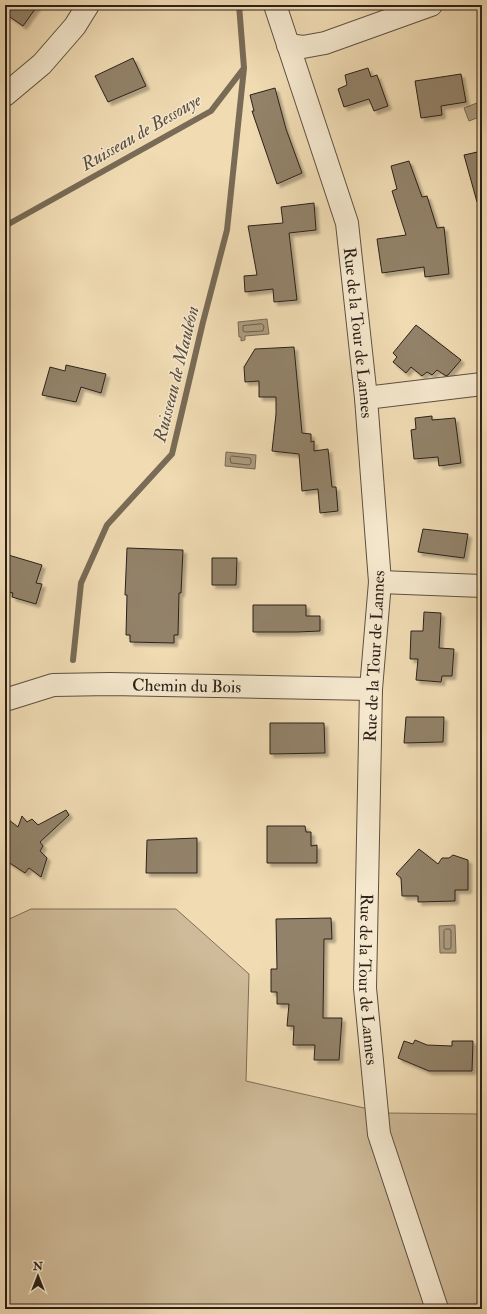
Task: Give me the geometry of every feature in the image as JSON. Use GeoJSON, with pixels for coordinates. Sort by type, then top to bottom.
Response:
{"type":"FeatureCollection","features":[{"type":"Feature","properties":{"kind":"street"},"geometry":{"type":"LineString","coordinates":[[5,95],[42,64],[75,26],[88,5]]}},
{"type":"Feature","properties":{"kind":"street","name":"Rue de la Tour de Lannes"},"geometry":{"type":"LineString","coordinates":[[275,5],[347,223],[366,398],[380,582],[371,689],[365,988],[379,1134],[437,1309]]}},
{"type":"Feature","properties":{"kind":"street"},"geometry":{"type":"LineString","coordinates":[[288,45],[303,47],[325,43],[430,5]]}},
{"type":"Feature","properties":{"kind":"street"},"geometry":{"type":"LineString","coordinates":[[366,398],[482,384]]}},
{"type":"Feature","properties":{"kind":"street"},"geometry":{"type":"LineString","coordinates":[[380,582],[482,586]]}},
{"type":"Feature","properties":{"kind":"street","name":"Chemin du Bois"},"geometry":{"type":"LineString","coordinates":[[5,700],[53,685],[110,684],[371,689]]}},
{"type":"Feature","properties":{"kind":"shaded area"},"geometry":{"type":"Polygon","coordinates":[[[31,909],[176,909],[249,974],[246,1081],[386,1113],[482,1114],[482,1309],[5,1309],[5,921],[31,909]]]}},
{"type":"Feature","properties":{"kind":"water"},"geometry":{"type":"Polygon","coordinates":[[[482,101],[482,116],[469,121],[464,108],[482,101]]]}},
{"type":"Feature","properties":{"kind":"water"},"geometry":{"type":"Polygon","coordinates":[[[267,319],[269,334],[245,336],[245,340],[241,341],[241,337],[239,337],[238,322],[267,319]]]}},
{"type":"Feature","properties":{"kind":"water"},"geometry":{"type":"Polygon","coordinates":[[[226,452],[256,455],[255,469],[225,466],[226,452]]]}},
{"type":"Feature","properties":{"kind":"water"},"geometry":{"type":"Polygon","coordinates":[[[455,925],[456,953],[440,953],[439,926],[455,925]]]}},
{"type":"Feature","properties":{"kind":"building"},"geometry":{"type":"Polygon","coordinates":[[[14,5],[38,5],[23,26],[7,15],[14,5]]]}},
{"type":"Feature","properties":{"kind":"building"},"geometry":{"type":"Polygon","coordinates":[[[133,58],[146,86],[108,102],[95,76],[133,58]]]}},
{"type":"Feature","properties":{"kind":"building"},"geometry":{"type":"Polygon","coordinates":[[[368,68],[371,77],[377,75],[388,106],[374,111],[369,99],[344,107],[338,89],[347,85],[345,75],[368,68]]]}},
{"type":"Feature","properties":{"kind":"building"},"geometry":{"type":"Polygon","coordinates":[[[461,74],[466,102],[441,106],[442,115],[421,118],[415,81],[461,74]]]}},
{"type":"Feature","properties":{"kind":"building"},"geometry":{"type":"Polygon","coordinates":[[[275,88],[286,129],[302,173],[277,184],[252,111],[254,111],[250,95],[275,88]]]}},
{"type":"Feature","properties":{"kind":"building"},"geometry":{"type":"Polygon","coordinates":[[[482,151],[482,201],[477,202],[464,155],[482,151]]]}},
{"type":"Feature","properties":{"kind":"building"},"geometry":{"type":"Polygon","coordinates":[[[409,161],[422,197],[427,196],[437,228],[444,227],[449,274],[425,277],[424,267],[382,273],[377,239],[406,235],[392,191],[397,189],[391,166],[409,161]]]}},
{"type":"Feature","properties":{"kind":"building"},"geometry":{"type":"Polygon","coordinates":[[[314,203],[316,230],[289,233],[297,300],[274,302],[273,289],[245,292],[244,276],[257,275],[248,226],[283,223],[281,207],[314,203]]]}},
{"type":"Feature","properties":{"kind":"building"},"geometry":{"type":"Polygon","coordinates":[[[416,325],[461,360],[448,375],[446,376],[437,370],[432,375],[427,372],[422,376],[411,367],[406,373],[393,362],[397,357],[393,353],[416,325]]]}},
{"type":"Feature","properties":{"kind":"building"},"geometry":{"type":"Polygon","coordinates":[[[294,347],[302,433],[311,434],[311,442],[314,441],[314,451],[328,449],[332,487],[336,487],[338,511],[320,513],[318,489],[302,491],[299,454],[272,451],[276,414],[276,397],[259,397],[259,381],[245,382],[244,367],[255,349],[294,347]]]}},
{"type":"Feature","properties":{"kind":"building"},"geometry":{"type":"Polygon","coordinates":[[[66,365],[106,374],[101,393],[81,387],[76,402],[42,395],[50,367],[65,371],[66,365]]]}},
{"type":"Feature","properties":{"kind":"building"},"geometry":{"type":"Polygon","coordinates":[[[432,416],[432,420],[455,418],[461,463],[439,466],[438,457],[414,459],[411,430],[416,429],[415,418],[432,416]]]}},
{"type":"Feature","properties":{"kind":"building"},"geometry":{"type":"Polygon","coordinates":[[[423,529],[468,534],[464,558],[418,552],[423,529]]]}},
{"type":"Feature","properties":{"kind":"building"},"geometry":{"type":"Polygon","coordinates":[[[127,548],[183,550],[181,593],[179,593],[178,635],[174,635],[174,643],[130,642],[130,635],[126,635],[127,595],[125,595],[127,548]]]}},
{"type":"Feature","properties":{"kind":"building"},"geometry":{"type":"Polygon","coordinates":[[[5,554],[42,565],[36,583],[42,584],[36,604],[12,597],[13,593],[5,591],[5,554]]]}},
{"type":"Feature","properties":{"kind":"building"},"geometry":{"type":"Polygon","coordinates":[[[212,558],[237,558],[236,585],[212,585],[212,558]]]}},
{"type":"Feature","properties":{"kind":"building"},"geometry":{"type":"Polygon","coordinates":[[[253,605],[306,605],[306,616],[320,616],[320,631],[253,632],[253,605]]]}},
{"type":"Feature","properties":{"kind":"building"},"geometry":{"type":"Polygon","coordinates":[[[424,612],[441,613],[439,648],[454,649],[452,676],[442,676],[441,682],[416,680],[418,659],[410,659],[411,631],[423,631],[424,612]]]}},
{"type":"Feature","properties":{"kind":"building"},"geometry":{"type":"Polygon","coordinates":[[[406,717],[444,717],[443,742],[404,743],[406,717]]]}},
{"type":"Feature","properties":{"kind":"building"},"geometry":{"type":"Polygon","coordinates":[[[270,723],[324,723],[325,753],[270,754],[270,723]]]}},
{"type":"Feature","properties":{"kind":"building"},"geometry":{"type":"Polygon","coordinates":[[[66,810],[69,815],[40,842],[43,846],[40,851],[47,858],[41,877],[29,868],[25,873],[5,860],[5,817],[18,827],[22,816],[27,822],[32,819],[38,825],[66,810]]]}},
{"type":"Feature","properties":{"kind":"building"},"geometry":{"type":"Polygon","coordinates":[[[267,826],[305,826],[306,832],[311,832],[311,846],[317,845],[317,863],[267,863],[267,826]]]}},
{"type":"Feature","properties":{"kind":"building"},"geometry":{"type":"Polygon","coordinates":[[[197,838],[197,873],[146,873],[147,840],[197,838]]]}},
{"type":"Feature","properties":{"kind":"building"},"geometry":{"type":"Polygon","coordinates":[[[419,849],[438,864],[442,858],[449,858],[453,855],[468,860],[468,890],[455,890],[455,901],[418,902],[418,896],[402,896],[401,878],[396,874],[419,849]]]}},
{"type":"Feature","properties":{"kind":"building"},"geometry":{"type":"Polygon","coordinates":[[[331,918],[332,939],[324,939],[323,1018],[342,1018],[339,1060],[314,1060],[315,1045],[293,1045],[294,1026],[287,1026],[289,1004],[277,1004],[277,992],[271,992],[271,969],[277,969],[276,919],[331,918]]]}},
{"type":"Feature","properties":{"kind":"building"},"geometry":{"type":"Polygon","coordinates":[[[415,1040],[427,1045],[452,1046],[452,1041],[473,1041],[472,1071],[429,1071],[398,1058],[404,1041],[413,1044],[415,1040]]]}},
{"type":"Feature","properties":{"kind":"waterway","name":"Ruisseau de Bessouye"},"geometry":{"type":"LineString","coordinates":[[5,226],[211,111],[244,68],[239,5]]}},
{"type":"Feature","properties":{"kind":"waterway","name":"Ruisseau de Mauléon"},"geometry":{"type":"LineString","coordinates":[[73,660],[81,583],[107,525],[172,454],[203,322],[227,230],[244,68]]}}]}
